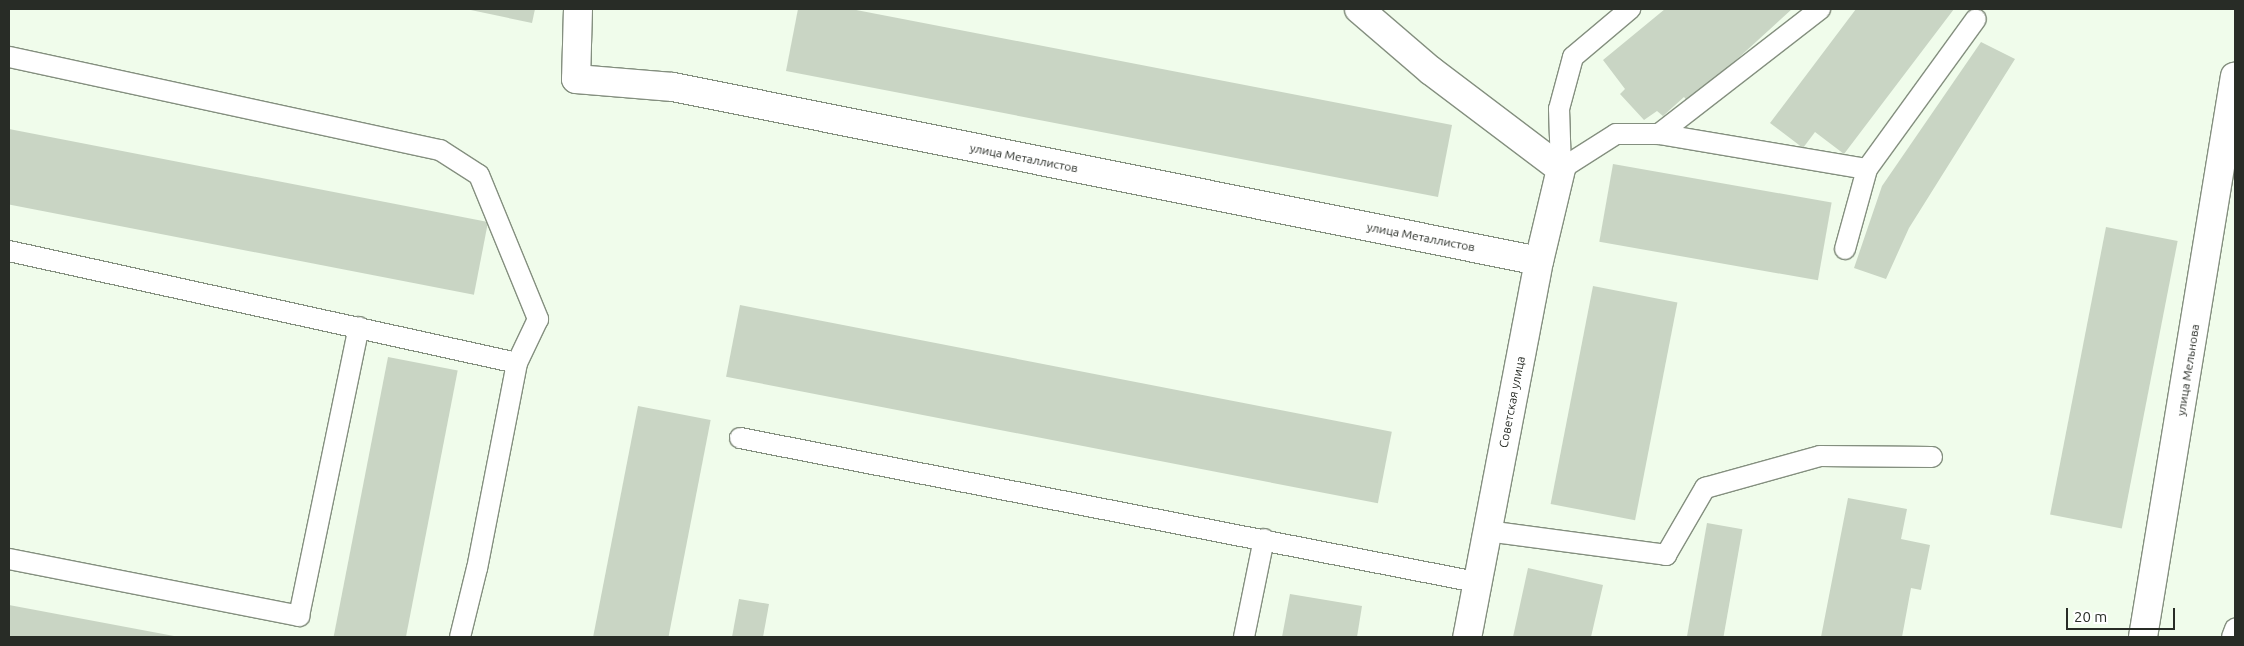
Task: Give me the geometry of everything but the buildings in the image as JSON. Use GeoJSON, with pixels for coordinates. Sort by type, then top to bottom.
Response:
{"type":"FeatureCollection","features":[{"type":"Feature","properties":{"kind":"street","name":"улица Металлистов"},"geometry":{"type":"LineString","coordinates":[[578,9],[576,79],[673,88],[1539,261]]}},
{"type":"Feature","properties":{"kind":"street"},"geometry":{"type":"LineString","coordinates":[[1358,9],[1430,70],[1562,169]]}},
{"type":"Feature","properties":{"kind":"street","name":"улица Мельнова"},"geometry":{"type":"LineString","coordinates":[[2143,637],[2235,76]]}},
{"type":"Feature","properties":{"kind":"street","name":"Советская улица"},"geometry":{"type":"LineString","coordinates":[[1467,637],[1476,582],[1539,261],[1562,169]]}},
{"type":"Feature","properties":{"kind":"lane"},"geometry":{"type":"LineString","coordinates":[[1562,169],[1559,109],[1573,56],[1630,9]]}},
{"type":"Feature","properties":{"kind":"lane"},"geometry":{"type":"LineString","coordinates":[[1660,134],[1820,9]]}},
{"type":"Feature","properties":{"kind":"lane"},"geometry":{"type":"LineString","coordinates":[[1845,249],[1867,169],[1976,19]]}},
{"type":"Feature","properties":{"kind":"lane"},"geometry":{"type":"LineString","coordinates":[[9,56],[440,150],[479,175],[538,319],[517,363],[477,568],[460,637]]}},
{"type":"Feature","properties":{"kind":"lane"},"geometry":{"type":"LineString","coordinates":[[1562,169],[1616,134],[1660,134],[1867,169]]}},
{"type":"Feature","properties":{"kind":"lane"},"geometry":{"type":"LineString","coordinates":[[9,251],[517,363]]}},
{"type":"Feature","properties":{"kind":"lane"},"geometry":{"type":"LineString","coordinates":[[9,559],[299,616],[359,327]]}},
{"type":"Feature","properties":{"kind":"lane"},"geometry":{"type":"LineString","coordinates":[[740,438],[1476,582]]}},
{"type":"Feature","properties":{"kind":"lane"},"geometry":{"type":"LineString","coordinates":[[1487,531],[1666,556],[1705,488],[1820,456],[1932,457]]}},
{"type":"Feature","properties":{"kind":"lane"},"geometry":{"type":"LineString","coordinates":[[1244,637],[1264,539]]}},
{"type":"Feature","properties":{"kind":"lane"},"geometry":{"type":"LineString","coordinates":[[2232,637],[2235,629]]}}]}
